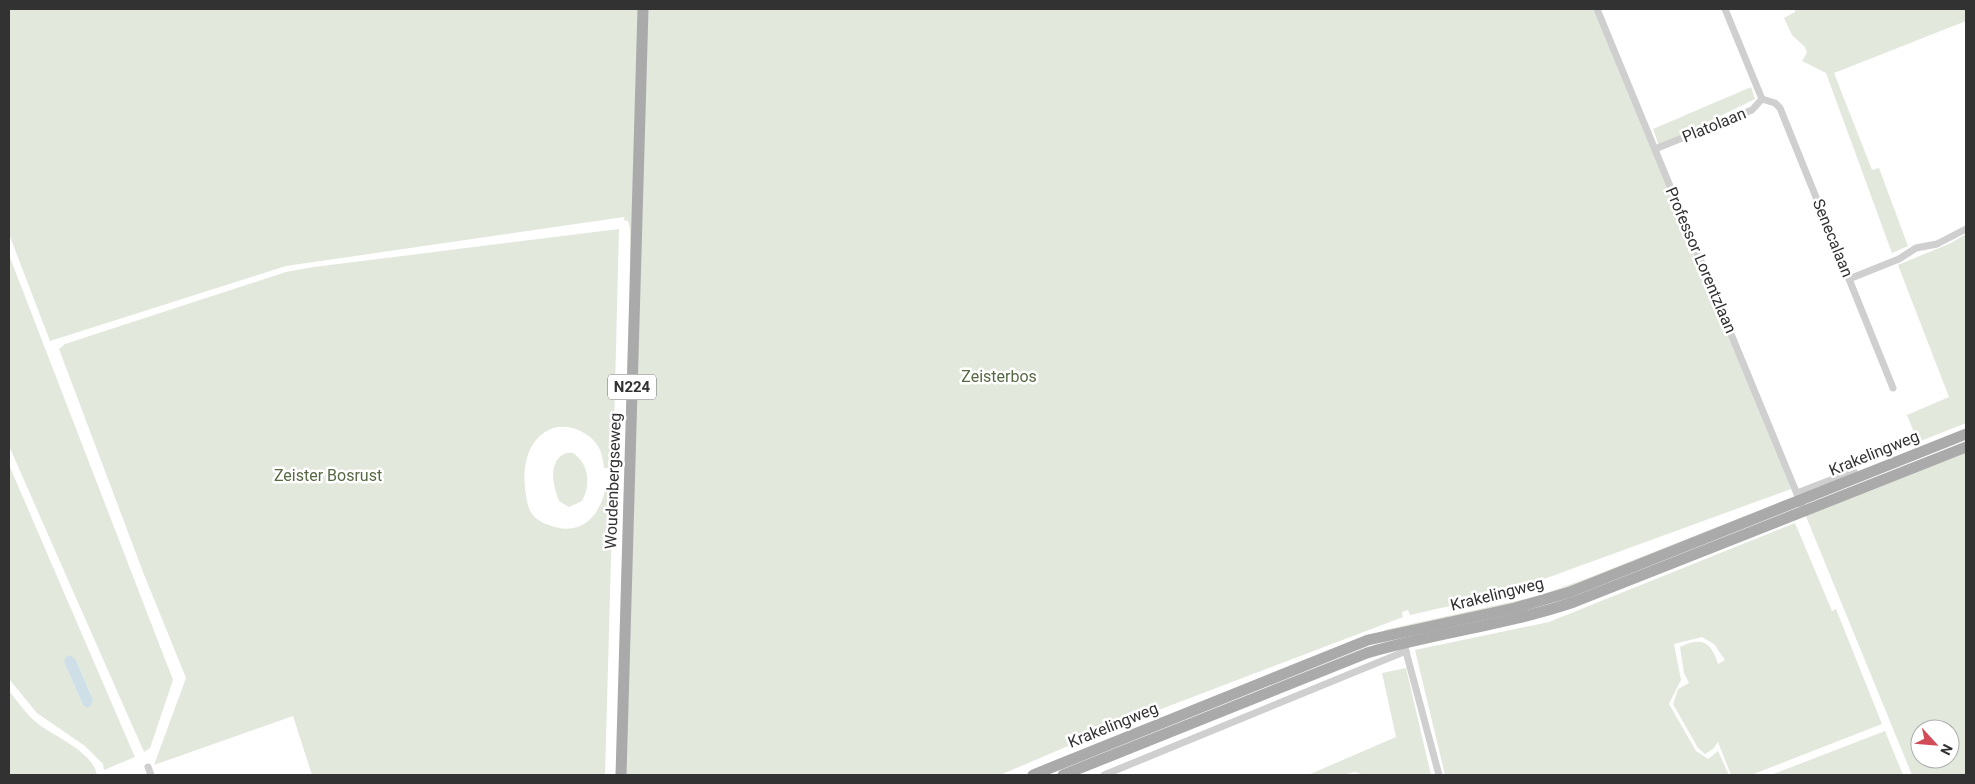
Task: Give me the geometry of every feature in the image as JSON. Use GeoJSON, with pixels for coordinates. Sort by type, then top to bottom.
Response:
{"type":"FeatureCollection","features":[{"type":"Feature","properties":{"kind":"main road","name":"Woudenbergseweg"},"geometry":{"type":"LineString","coordinates":[[621,775],[644,9]]}},
{"type":"Feature","properties":{"kind":"main road","name":"Krakelingweg"},"geometry":{"type":"LineString","coordinates":[[1063,775],[1367,653],[1405,642],[1517,620],[1628,582],[1800,502],[1966,434]]}},
{"type":"Feature","properties":{"kind":"main road","name":"Krakelingweg"},"geometry":{"type":"LineString","coordinates":[[1800,502],[1966,447]]}},
{"type":"Feature","properties":{"kind":"main road","name":"Krakelingweg"},"geometry":{"type":"LineString","coordinates":[[1033,775],[1368,640],[1405,642]]}},
{"type":"Feature","properties":{"kind":"street","name":"Professor Lorentzlaan"},"geometry":{"type":"LineString","coordinates":[[1597,9],[1800,502]]}},
{"type":"Feature","properties":{"kind":"street","name":"Platolaan"},"geometry":{"type":"LineString","coordinates":[[1655,149],[1752,110],[1762,99],[1725,9]]}},
{"type":"Feature","properties":{"kind":"street","name":"Senecalaan"},"geometry":{"type":"LineString","coordinates":[[1762,99],[1775,103],[1780,108],[1893,388]]}},
{"type":"Feature","properties":{"kind":"street"},"geometry":{"type":"LineString","coordinates":[[1849,279],[1899,259],[1916,248],[1937,244],[1966,229]]}},
{"type":"Feature","properties":{"kind":"street","name":"Krakelingweg"},"geometry":{"type":"LineString","coordinates":[[1800,502],[1854,471]]}},
{"type":"Feature","properties":{"kind":"street"},"geometry":{"type":"LineString","coordinates":[[1405,642],[1439,775]]}},
{"type":"Feature","properties":{"kind":"street","name":"Krakelingweg"},"geometry":{"type":"LineString","coordinates":[[1104,775],[1405,642]]}},
{"type":"Feature","properties":{"kind":"street"},"geometry":{"type":"LineString","coordinates":[[148,767],[151,775]]}},
{"type":"Feature","properties":{"kind":"green space","name":"Zeisterbos"},"geometry":{"type":"Polygon","coordinates":[[[9,9],[1596,9],[1791,489],[1503,594],[1410,615],[1408,610],[1402,612],[1403,617],[1106,730],[1000,775],[625,775],[629,487],[630,229],[628,221],[624,220],[624,217],[286,266],[50,341],[9,234],[9,9]]]}},
{"type":"Feature","properties":{"kind":"green space"},"geometry":{"type":"Polygon","coordinates":[[[1795,9],[1966,9],[1966,21],[1834,73],[1872,170],[1879,168],[1908,246],[1892,253],[1826,73],[1802,61],[1807,53],[1805,47],[1792,35],[1784,18],[1795,12],[1795,9]]]}},
{"type":"Feature","properties":{"kind":"green space"},"geometry":{"type":"Polygon","coordinates":[[[1751,87],[1755,99],[1659,146],[1653,129],[1751,87]]]}},
{"type":"Feature","properties":{"kind":"green space","name":"Zeister Bosrust"},"geometry":{"type":"Polygon","coordinates":[[[619,229],[613,468],[604,468],[599,448],[588,435],[574,428],[559,427],[545,432],[533,444],[526,460],[524,478],[529,509],[541,522],[557,528],[567,529],[584,524],[597,511],[605,491],[613,489],[605,775],[312,775],[293,716],[154,765],[186,678],[143,572],[59,349],[65,344],[286,272],[619,229]]]}},
{"type":"Feature","properties":{"kind":"green space"},"geometry":{"type":"Polygon","coordinates":[[[1966,234],[1966,423],[1918,442],[1907,415],[1949,397],[1898,265],[1951,243],[1966,234]]]}},
{"type":"Feature","properties":{"kind":"green space"},"geometry":{"type":"Polygon","coordinates":[[[9,255],[173,680],[150,748],[144,752],[9,446],[9,255]]]}},
{"type":"Feature","properties":{"kind":"green space"},"geometry":{"type":"Polygon","coordinates":[[[1966,450],[1966,775],[1912,775],[1805,514],[1966,450]]]}},
{"type":"Feature","properties":{"kind":"green space"},"geometry":{"type":"Polygon","coordinates":[[[566,453],[573,453],[578,458],[587,475],[587,488],[582,501],[569,507],[559,501],[553,474],[556,462],[566,453]]]}},
{"type":"Feature","properties":{"kind":"green space"},"geometry":{"type":"Polygon","coordinates":[[[9,465],[135,757],[104,770],[103,764],[85,746],[37,713],[9,679],[9,465]],[[76,660],[64,662],[83,705],[87,708],[91,706],[93,700],[76,660]]]}},
{"type":"Feature","properties":{"kind":"green space"},"geometry":{"type":"Polygon","coordinates":[[[1790,498],[1789,502],[1540,599],[1385,634],[1384,630],[1538,596],[1790,498]]]}},
{"type":"Feature","properties":{"kind":"green space"},"geometry":{"type":"Polygon","coordinates":[[[1795,523],[1832,611],[1836,609],[1882,724],[1751,775],[1731,775],[1718,742],[1713,749],[1705,754],[1698,748],[1673,704],[1678,689],[1689,683],[1684,673],[1680,647],[1694,642],[1704,643],[1712,650],[1718,664],[1725,660],[1714,644],[1702,637],[1674,644],[1681,680],[1669,704],[1696,751],[1708,759],[1718,751],[1729,775],[1445,775],[1415,650],[1549,622],[1795,523]]]}},
{"type":"Feature","properties":{"kind":"green space"},"geometry":{"type":"Polygon","coordinates":[[[1406,668],[1431,775],[1364,775],[1355,772],[1342,775],[1308,775],[1396,737],[1382,673],[1406,668]]]}},
{"type":"Feature","properties":{"kind":"green space"},"geometry":{"type":"Polygon","coordinates":[[[9,691],[37,723],[81,752],[94,767],[97,775],[9,775],[9,691]]]}},
{"type":"Feature","properties":{"kind":"green space"},"geometry":{"type":"Polygon","coordinates":[[[1885,731],[1903,775],[1771,775],[1885,731]]]}},
{"type":"Feature","properties":{"kind":"shaded area"},"geometry":{"type":"Polygon","coordinates":[[[70,655],[76,660],[93,700],[91,706],[87,708],[83,705],[64,662],[66,657],[70,655]]]}}]}
